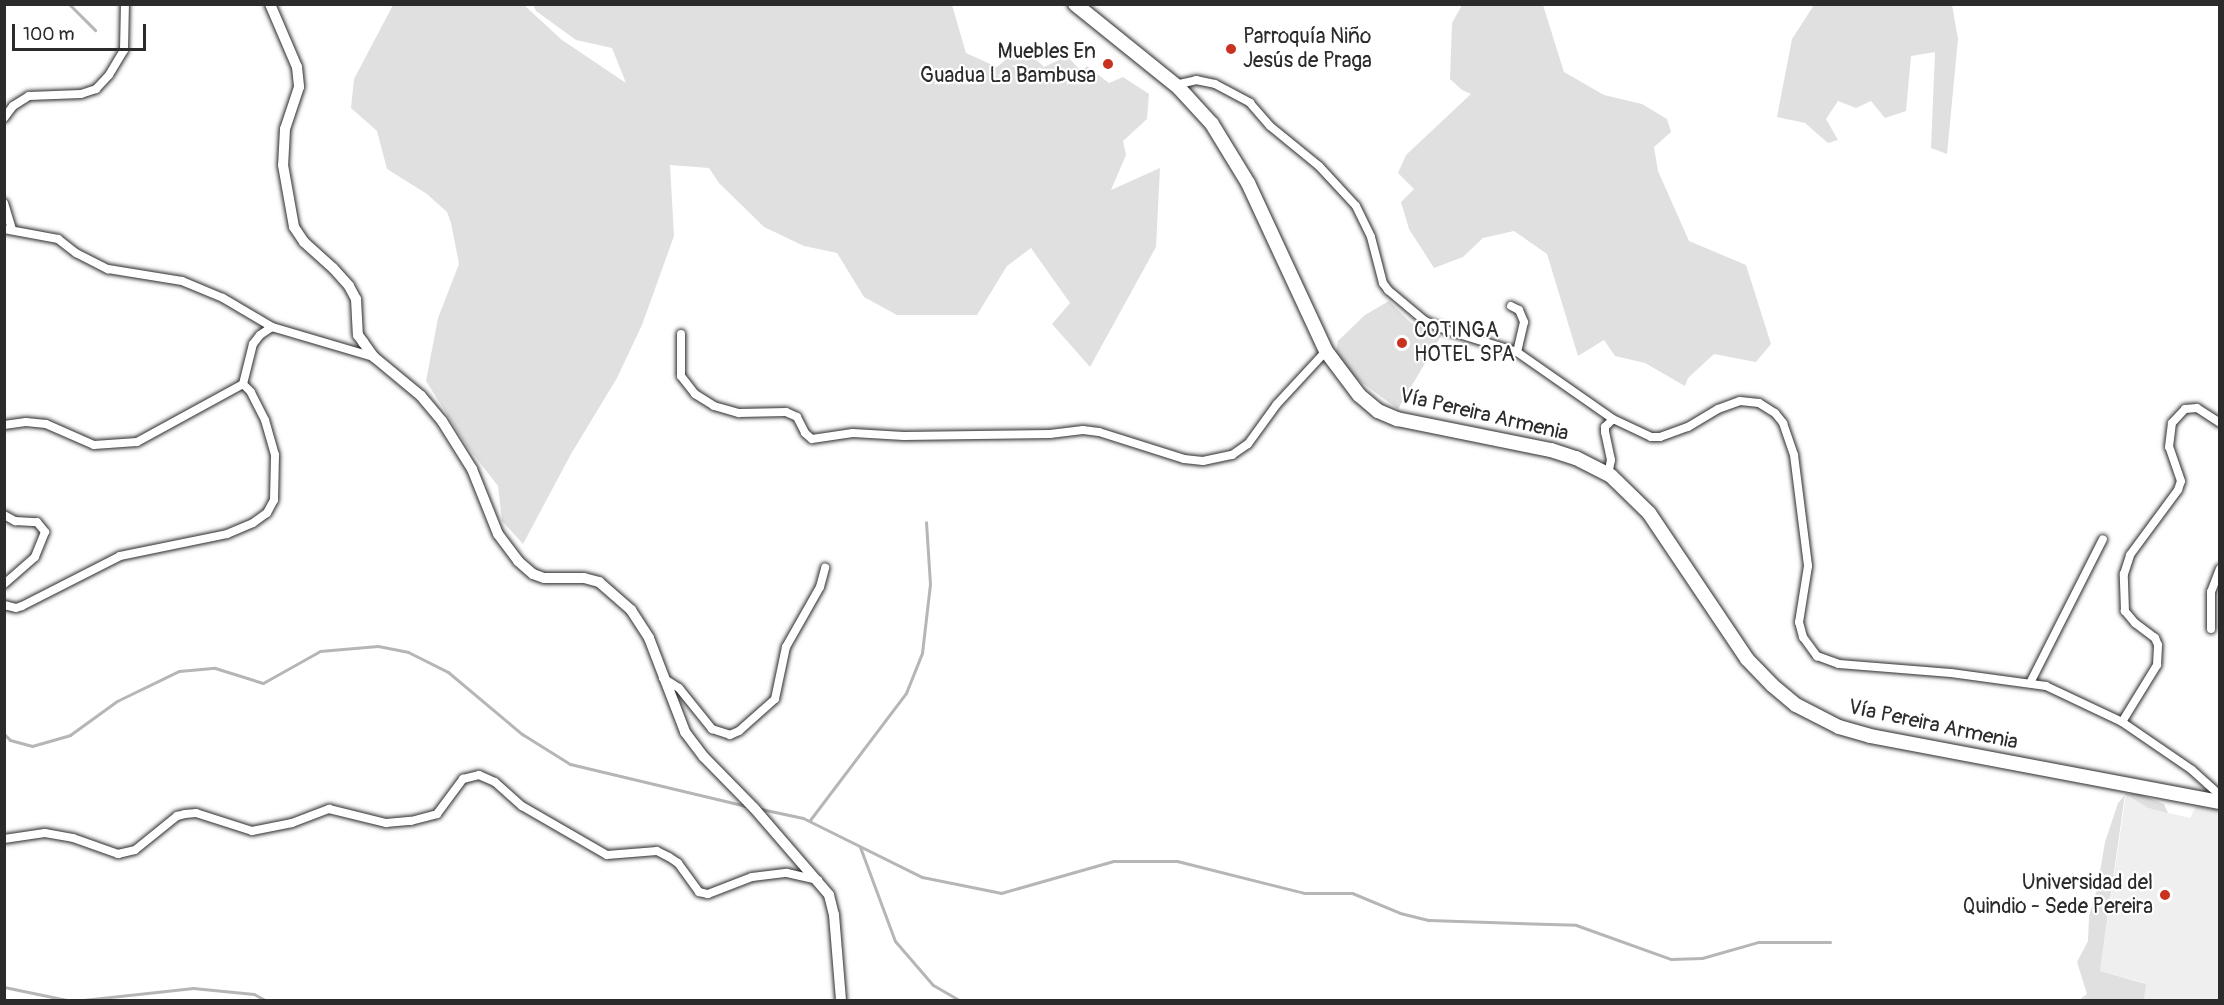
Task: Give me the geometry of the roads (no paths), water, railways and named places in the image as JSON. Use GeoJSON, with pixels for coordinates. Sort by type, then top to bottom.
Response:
{"type":"FeatureCollection","features":[{"type":"Feature","properties":{"kind":"main road","name":"Vía Pereira Armenia"},"geometry":{"type":"LineString","coordinates":[[1075,4],[1175,85],[1212,124],[1239,165],[1326,351],[1359,395],[1378,411],[1428,427],[1551,450],[1576,458],[1608,475],[1630,491],[1649,513],[1747,659],[1772,685],[1808,712],[1839,727],[1870,736],[2220,802]]}},
{"type":"Feature","properties":{"kind":"street"},"geometry":{"type":"LineString","coordinates":[[4,118],[13,106],[28,96],[81,94],[96,88],[109,75],[124,50],[125,4]]}},
{"type":"Feature","properties":{"kind":"street"},"geometry":{"type":"LineString","coordinates":[[270,4],[297,67],[299,87],[285,129],[283,165],[294,227],[304,242],[349,286],[356,299],[358,335],[374,357],[421,396],[442,421],[472,469],[498,534],[518,561],[533,574],[544,578],[584,578],[598,582],[615,594],[631,610],[649,638],[685,732],[704,757],[754,808],[830,895],[834,915],[841,1000]]}},
{"type":"Feature","properties":{"kind":"street"},"geometry":{"type":"LineString","coordinates":[[1175,85],[1196,80],[1215,84],[1250,103],[1270,126],[1319,166],[1356,206],[1371,237],[1383,283],[1388,291],[1425,321],[1446,330],[1518,352],[1613,419],[1642,434],[1660,437],[1688,427],[1718,409],[1740,401],[1760,403],[1775,413],[1783,423],[1794,455],[1808,566],[1799,622],[1803,637],[1817,656],[1839,664],[2030,682],[2060,691],[2122,722],[2192,770],[2220,795]]}},
{"type":"Feature","properties":{"kind":"street"},"geometry":{"type":"LineString","coordinates":[[4,203],[8,229],[58,239],[76,253],[108,269],[182,281],[223,298],[272,327],[374,357]]}},
{"type":"Feature","properties":{"kind":"street"},"geometry":{"type":"LineString","coordinates":[[1511,306],[1519,310],[1524,322],[1518,352]]}},
{"type":"Feature","properties":{"kind":"street"},"geometry":{"type":"LineString","coordinates":[[4,425],[26,422],[46,424],[94,445],[137,442],[243,384],[253,344],[272,327]]}},
{"type":"Feature","properties":{"kind":"street"},"geometry":{"type":"LineString","coordinates":[[681,334],[681,376],[695,394],[714,406],[739,413],[786,412],[797,417],[812,439],[853,433],[904,436],[1050,434],[1083,430],[1099,432],[1184,459],[1203,461],[1233,454],[1248,444],[1277,404],[1326,351]]}},
{"type":"Feature","properties":{"kind":"street"},"geometry":{"type":"LineString","coordinates":[[4,605],[16,608],[22,606],[120,556],[228,534],[253,523],[267,513],[274,500],[275,455],[265,420],[251,392],[243,384]]}},
{"type":"Feature","properties":{"kind":"street"},"geometry":{"type":"LineString","coordinates":[[2122,722],[2157,665],[2158,645],[2155,638],[2135,623],[2125,611],[2124,574],[2130,555],[2178,490],[2181,481],[2169,447],[2172,423],[2185,409],[2197,408],[2220,423]]}},
{"type":"Feature","properties":{"kind":"street"},"geometry":{"type":"LineString","coordinates":[[1608,475],[1611,452],[1605,427],[1613,419]]}},
{"type":"Feature","properties":{"kind":"street"},"geometry":{"type":"LineString","coordinates":[[4,515],[15,521],[36,522],[45,532],[35,557],[4,584]]}},
{"type":"Feature","properties":{"kind":"street"},"geometry":{"type":"LineString","coordinates":[[2030,682],[2103,539]]}},
{"type":"Feature","properties":{"kind":"street"},"geometry":{"type":"LineString","coordinates":[[663,678],[680,688],[712,729],[730,735],[740,731],[775,699],[786,647],[820,587],[825,568]]}},
{"type":"Feature","properties":{"kind":"street"},"geometry":{"type":"LineString","coordinates":[[2211,629],[2211,592],[2220,569]]}},
{"type":"Feature","properties":{"kind":"street"},"geometry":{"type":"LineString","coordinates":[[4,839],[45,833],[73,838],[118,854],[135,850],[177,816],[185,814],[196,813],[252,831],[292,823],[329,809],[386,823],[411,821],[437,814],[463,779],[479,775],[495,782],[522,806],[607,855],[657,851],[669,857],[678,863],[699,892],[708,894],[752,877],[788,873],[818,880]]}},
{"type":"Feature","properties":{"kind":"waterway"},"geometry":{"type":"LineString","coordinates":[[69,4],[95,30]]}},
{"type":"Feature","properties":{"kind":"waterway"},"geometry":{"type":"LineString","coordinates":[[810,820],[906,693],[922,653],[930,584],[926,522]]}},
{"type":"Feature","properties":{"kind":"waterway"},"geometry":{"type":"LineString","coordinates":[[4,734],[10,740],[32,746],[70,735],[117,701],[179,671],[215,668],[263,683],[320,651],[378,646],[408,652],[448,672],[522,734],[570,764],[746,806]]}},
{"type":"Feature","properties":{"kind":"waterway"},"geometry":{"type":"LineString","coordinates":[[761,809],[803,818],[922,877],[1001,893],[1113,861],[1177,861],[1304,893],[1352,893],[1400,913],[1429,920],[1576,925],[1671,959],[1702,958],[1758,942],[1830,942]]}},
{"type":"Feature","properties":{"kind":"waterway"},"geometry":{"type":"LineString","coordinates":[[860,847],[895,941],[933,985],[959,1000]]}},
{"type":"Feature","properties":{"kind":"waterway"},"geometry":{"type":"LineString","coordinates":[[4,987],[67,1000]]}},
{"type":"Feature","properties":{"kind":"waterway"},"geometry":{"type":"LineString","coordinates":[[83,1000],[193,988],[254,994],[265,1000]]}},
{"type":"Feature","properties":{"kind":"place","name":"Parroquía Niño Jesús de Praga"},"geometry":{"type":"Point","coordinates":[1231,49]}},
{"type":"Feature","properties":{"kind":"place","name":"Muebles En Guadua La Bambusa"},"geometry":{"type":"Point","coordinates":[1108,64]}},
{"type":"Feature","properties":{"kind":"place","name":"COTINGA HOTEL SPA"},"geometry":{"type":"Point","coordinates":[1402,343]}},
{"type":"Feature","properties":{"kind":"place","name":"Universidad del Quindio - Sede Pereira"},"geometry":{"type":"Point","coordinates":[2165,895]}}]}
